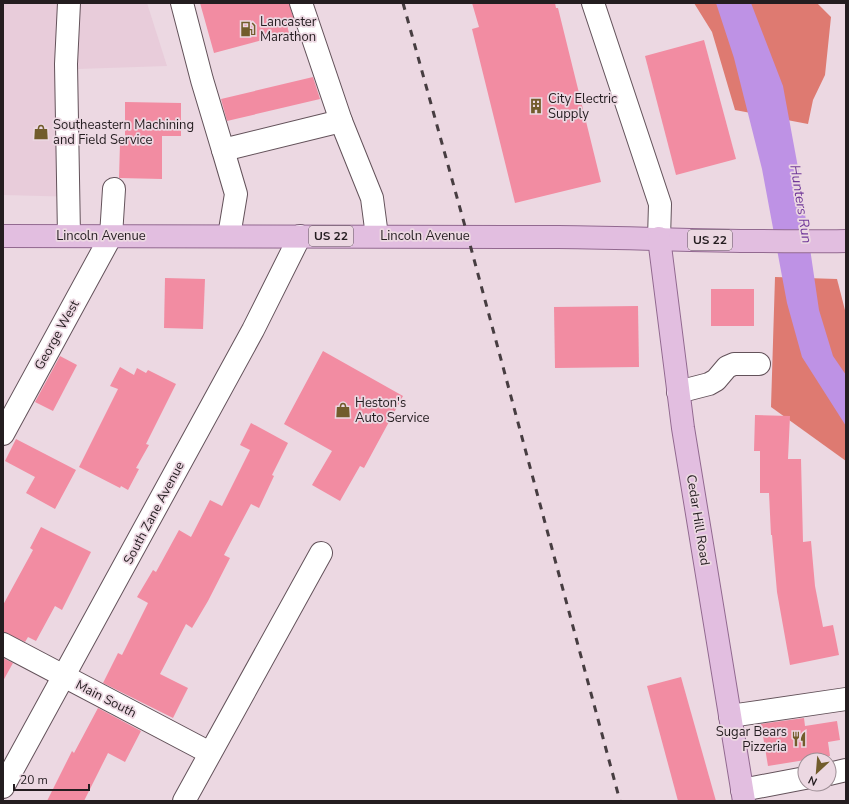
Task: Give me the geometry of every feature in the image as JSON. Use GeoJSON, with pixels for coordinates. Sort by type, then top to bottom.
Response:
{"type":"FeatureCollection","features":[{"type":"Feature","properties":{"kind":"main road","name":"Lincoln Avenue"},"geometry":{"type":"LineString","coordinates":[[3,236],[659,238],[761,243],[846,241]]}},
{"type":"Feature","properties":{"kind":"main road","name":"Cedar Hill Road"},"geometry":{"type":"LineString","coordinates":[[659,238],[678,392],[743,796]]}},
{"type":"Feature","properties":{"kind":"street"},"geometry":{"type":"LineString","coordinates":[[69,3],[66,64],[69,236]]}},
{"type":"Feature","properties":{"kind":"street"},"geometry":{"type":"LineString","coordinates":[[182,3],[202,80],[236,194],[229,236]]}},
{"type":"Feature","properties":{"kind":"street"},"geometry":{"type":"LineString","coordinates":[[301,3],[341,121],[372,198],[377,236]]}},
{"type":"Feature","properties":{"kind":"street"},"geometry":{"type":"LineString","coordinates":[[593,3],[660,204],[659,238]]}},
{"type":"Feature","properties":{"kind":"street"},"geometry":{"type":"LineString","coordinates":[[223,150],[341,121]]}},
{"type":"Feature","properties":{"kind":"street"},"geometry":{"type":"LineString","coordinates":[[111,236],[114,189]]}},
{"type":"Feature","properties":{"kind":"street","name":"George West"},"geometry":{"type":"LineString","coordinates":[[3,434],[111,236]]}},
{"type":"Feature","properties":{"kind":"street","name":"South Zane Avenue"},"geometry":{"type":"LineString","coordinates":[[3,787],[109,596],[253,330],[300,236]]}},
{"type":"Feature","properties":{"kind":"street"},"geometry":{"type":"LineString","coordinates":[[678,392],[709,384],[716,380],[727,367],[734,364],[759,364]]}},
{"type":"Feature","properties":{"kind":"street"},"geometry":{"type":"LineString","coordinates":[[184,801],[321,553]]}},
{"type":"Feature","properties":{"kind":"street","name":"Main South"},"geometry":{"type":"LineString","coordinates":[[3,644],[63,677],[210,753]]}},
{"type":"Feature","properties":{"kind":"street"},"geometry":{"type":"LineString","coordinates":[[730,716],[846,699]]}},
{"type":"Feature","properties":{"kind":"street"},"geometry":{"type":"LineString","coordinates":[[743,796],[797,780]]}},
{"type":"Feature","properties":{"kind":"shaded area","name":"Southeastern Machining and Field Service"},"geometry":{"type":"Polygon","coordinates":[[[3,3],[147,3],[167,66],[78,69],[79,197],[3,195],[3,3]]]}},
{"type":"Feature","properties":{"kind":"shaded area"},"geometry":{"type":"Polygon","coordinates":[[[694,3],[817,3],[831,17],[825,75],[813,100],[808,124],[735,110],[712,32],[694,3]]]}},
{"type":"Feature","properties":{"kind":"shaded area"},"geometry":{"type":"Polygon","coordinates":[[[775,277],[837,279],[846,314],[846,461],[771,407],[775,277]]]}},
{"type":"Feature","properties":{"kind":"water","name":"Hunters Run"},"geometry":{"type":"Polygon","coordinates":[[[716,3],[751,3],[783,86],[799,173],[819,310],[833,356],[846,375],[846,426],[802,357],[787,303],[762,169],[734,58],[716,3]]]}},
{"type":"Feature","properties":{"kind":"building","name":"Lancaster Marathon"},"geometry":{"type":"Polygon","coordinates":[[[200,3],[289,3],[295,23],[287,25],[289,33],[214,53],[200,3]]]}},
{"type":"Feature","properties":{"kind":"building","name":"City Electric Supply"},"geometry":{"type":"Polygon","coordinates":[[[472,3],[555,3],[556,8],[558,8],[601,182],[515,203],[472,29],[479,27],[472,3]]]}},
{"type":"Feature","properties":{"kind":"building"},"geometry":{"type":"Polygon","coordinates":[[[704,40],[736,159],[676,175],[645,56],[704,40]]]}},
{"type":"Feature","properties":{"kind":"building"},"geometry":{"type":"Polygon","coordinates":[[[313,77],[320,99],[227,121],[221,99],[313,77]]]}},
{"type":"Feature","properties":{"kind":"building"},"geometry":{"type":"Polygon","coordinates":[[[125,102],[181,103],[181,136],[162,136],[162,179],[119,178],[120,143],[125,143],[125,102]]]}},
{"type":"Feature","properties":{"kind":"building"},"geometry":{"type":"Polygon","coordinates":[[[165,278],[205,279],[203,329],[164,328],[165,278]]]}},
{"type":"Feature","properties":{"kind":"building"},"geometry":{"type":"Polygon","coordinates":[[[711,289],[754,289],[754,326],[711,326],[711,289]]]}},
{"type":"Feature","properties":{"kind":"building"},"geometry":{"type":"Polygon","coordinates":[[[638,306],[639,367],[555,368],[554,307],[638,306]]]}},
{"type":"Feature","properties":{"kind":"building","name":"Heston's Auto Service"},"geometry":{"type":"Polygon","coordinates":[[[323,351],[403,396],[364,468],[360,466],[340,501],[312,485],[332,451],[284,424],[323,351]]]}},
{"type":"Feature","properties":{"kind":"building"},"geometry":{"type":"Polygon","coordinates":[[[60,356],[77,365],[53,411],[35,402],[60,356]]]}},
{"type":"Feature","properties":{"kind":"building"},"geometry":{"type":"Polygon","coordinates":[[[120,367],[134,375],[137,368],[146,373],[148,370],[176,384],[146,444],[149,445],[136,468],[139,469],[128,490],[121,486],[120,488],[79,467],[118,389],[110,386],[120,367]]]}},
{"type":"Feature","properties":{"kind":"building"},"geometry":{"type":"Polygon","coordinates":[[[755,415],[790,416],[788,459],[801,459],[803,542],[811,541],[815,586],[823,627],[833,625],[839,655],[790,665],[777,592],[771,535],[769,493],[760,493],[760,451],[754,451],[755,415]]]}},
{"type":"Feature","properties":{"kind":"building"},"geometry":{"type":"Polygon","coordinates":[[[251,423],[288,443],[272,475],[274,476],[259,508],[251,504],[224,555],[230,558],[208,601],[192,628],[186,624],[160,674],[188,688],[173,718],[103,683],[118,653],[122,655],[148,603],[137,597],[153,570],[156,572],[179,530],[191,537],[210,500],[222,506],[250,450],[240,445],[251,423]]]}},
{"type":"Feature","properties":{"kind":"building"},"geometry":{"type":"Polygon","coordinates":[[[16,439],[76,470],[55,509],[26,493],[35,477],[5,461],[16,439]]]}},
{"type":"Feature","properties":{"kind":"building"},"geometry":{"type":"Polygon","coordinates":[[[41,527],[91,552],[62,610],[55,606],[36,641],[28,637],[25,642],[3,632],[3,605],[33,550],[30,548],[41,527]]]}},
{"type":"Feature","properties":{"kind":"building"},"geometry":{"type":"Polygon","coordinates":[[[3,658],[13,663],[3,681],[3,658]]]}},
{"type":"Feature","properties":{"kind":"building"},"geometry":{"type":"Polygon","coordinates":[[[681,677],[716,801],[678,801],[647,686],[681,677]]]}},
{"type":"Feature","properties":{"kind":"building"},"geometry":{"type":"Polygon","coordinates":[[[98,708],[141,731],[125,762],[108,753],[84,801],[47,801],[72,751],[74,753],[98,708]]]}},
{"type":"Feature","properties":{"kind":"building","name":"Sugar Bears Pizzeria"},"geometry":{"type":"Polygon","coordinates":[[[804,718],[805,726],[837,721],[840,740],[828,742],[829,752],[797,752],[797,761],[768,766],[761,724],[804,718]]]}},
{"type":"Feature","properties":{"kind":"railway"},"geometry":{"type":"LineString","coordinates":[[403,3],[468,237],[620,801]]}},
{"type":"Feature","properties":{"kind":"place","name":"Lancaster Marathon"},"geometry":{"type":"Point","coordinates":[248,29]}},
{"type":"Feature","properties":{"kind":"place","name":"City Electric Supply"},"geometry":{"type":"Point","coordinates":[536,106]}},
{"type":"Feature","properties":{"kind":"place","name":"Southeastern Machining and Field Service"},"geometry":{"type":"Point","coordinates":[41,132]}},
{"type":"Feature","properties":{"kind":"place","name":"Heston's Auto Service"},"geometry":{"type":"Point","coordinates":[343,410]}},
{"type":"Feature","properties":{"kind":"place","name":"Sugar Bears Pizzeria"},"geometry":{"type":"Point","coordinates":[799,739]}}]}
